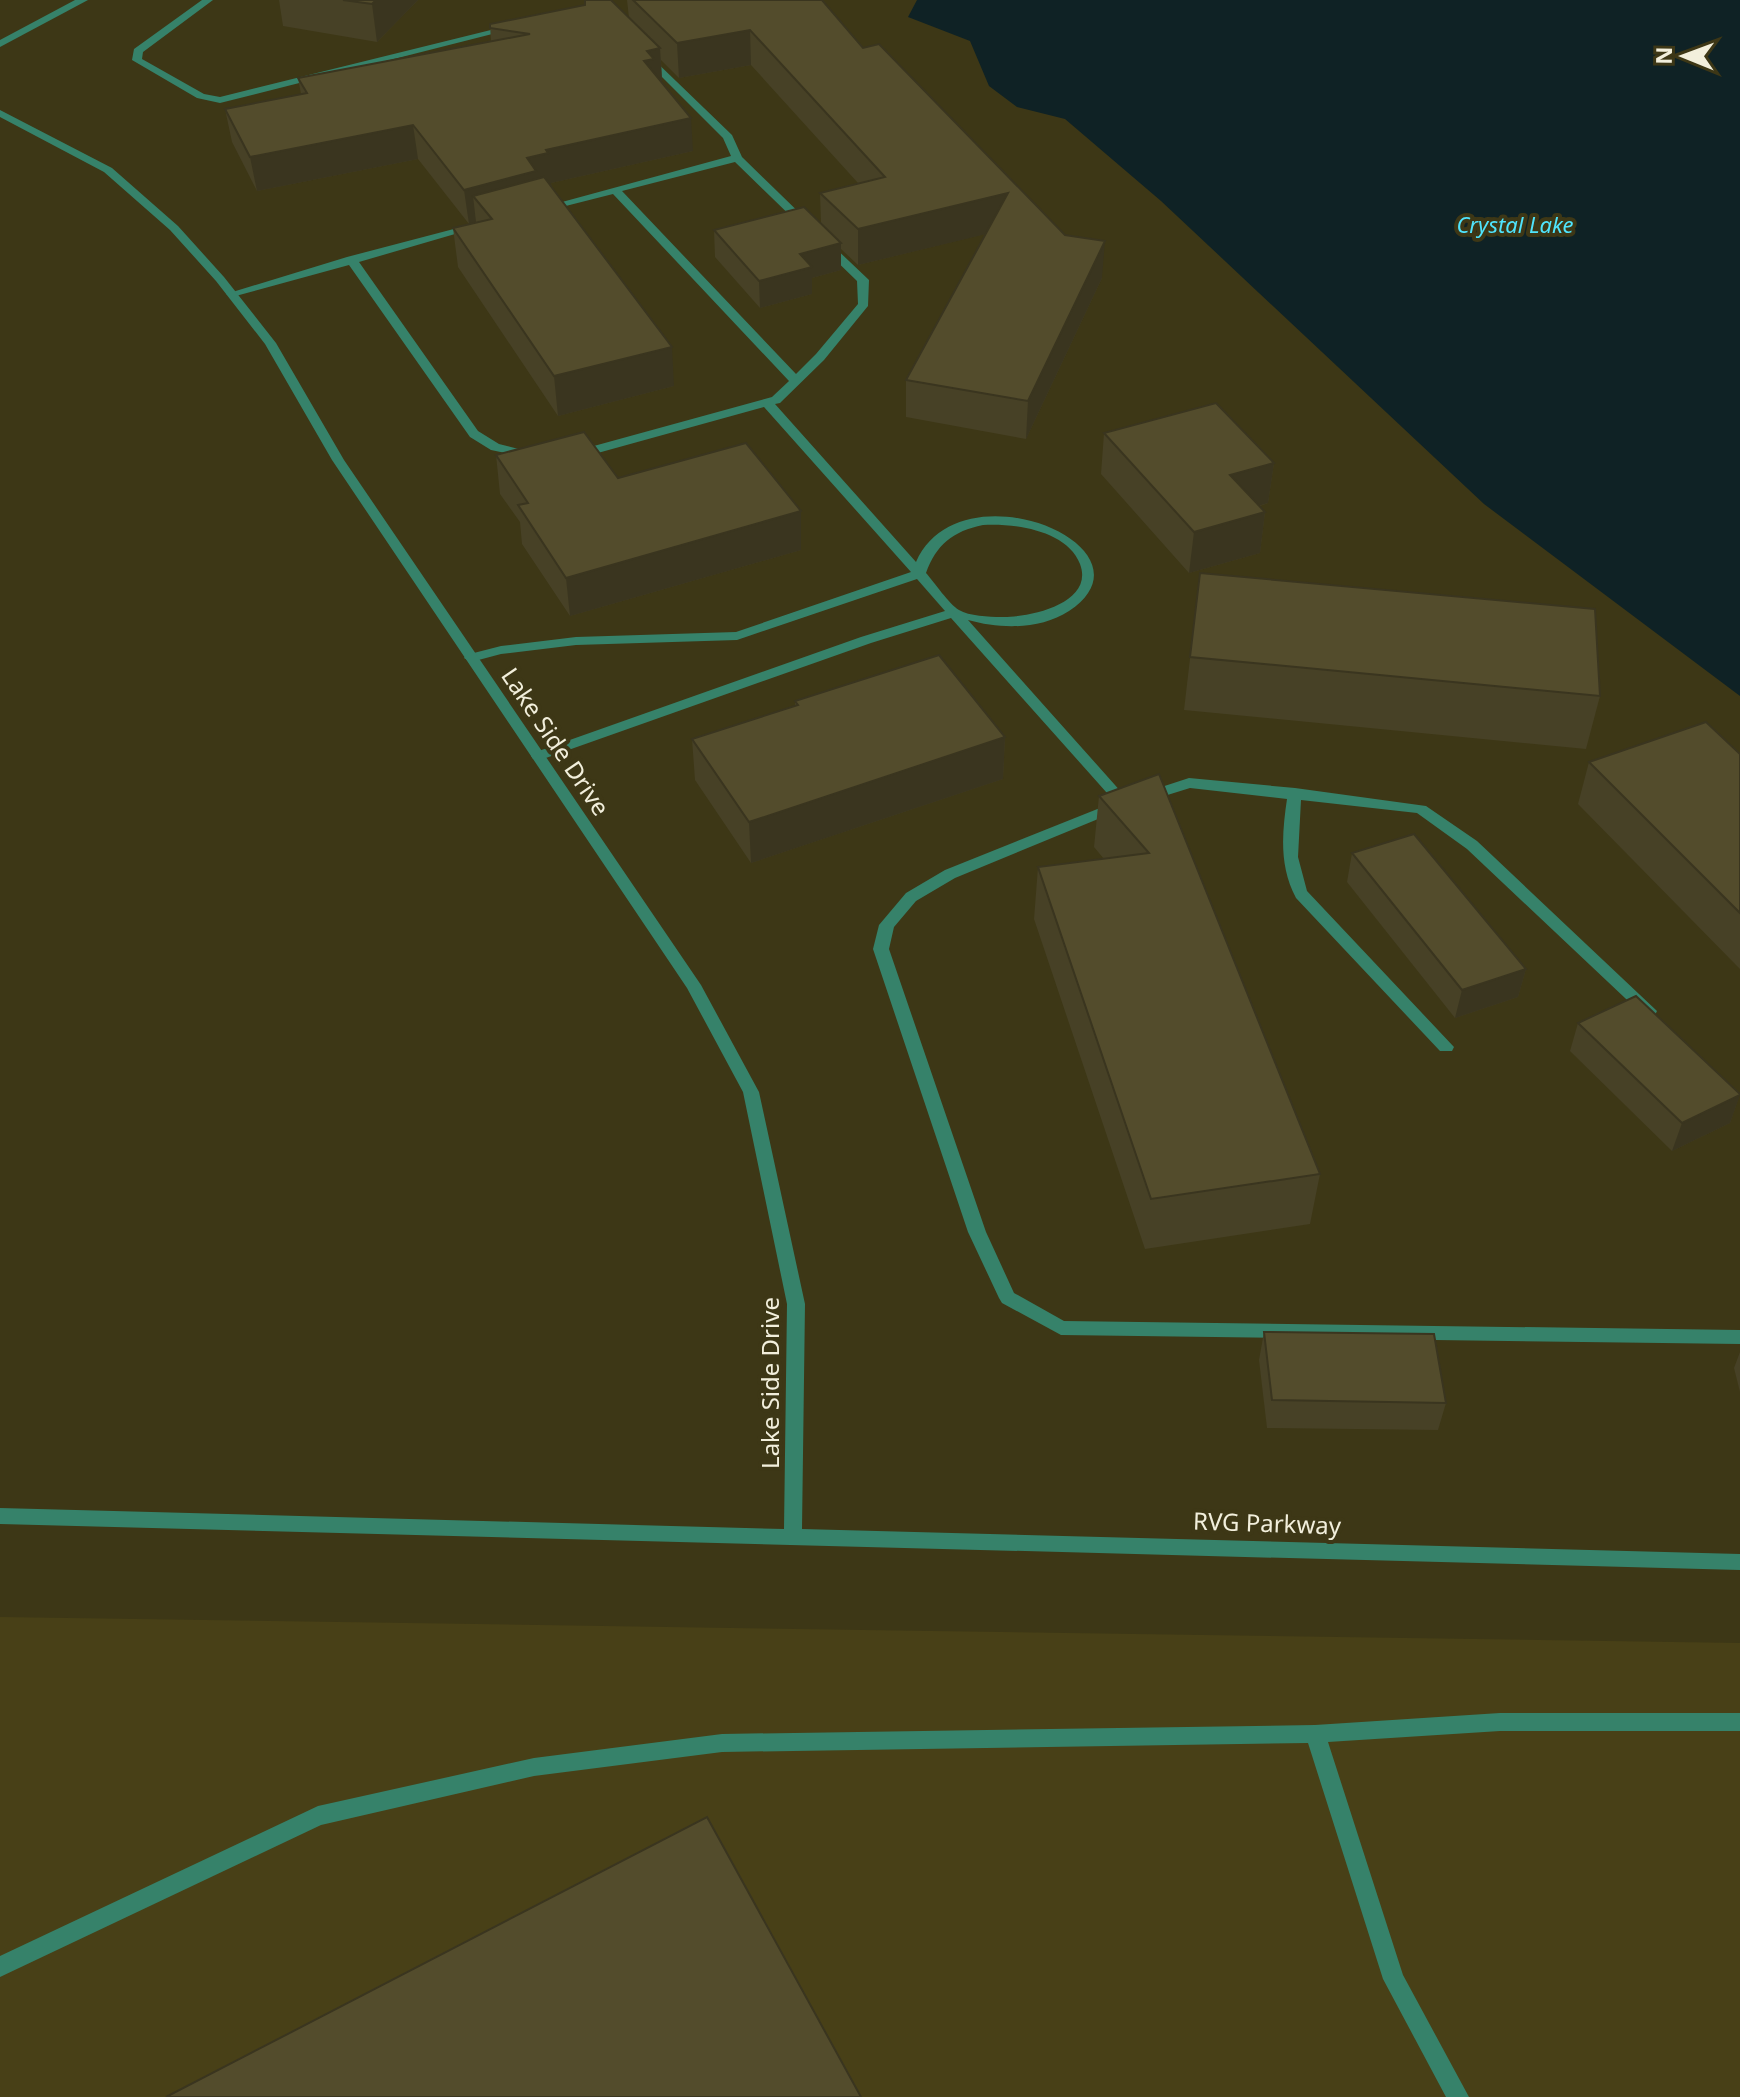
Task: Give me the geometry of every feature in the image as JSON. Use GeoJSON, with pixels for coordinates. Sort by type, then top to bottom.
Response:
{"type":"FeatureCollection","features":[{"type":"Feature","properties":{"kind":"street"},"geometry":{"type":"LineString","coordinates":[[0,44],[83,0]]}},
{"type":"Feature","properties":{"kind":"street"},"geometry":{"type":"LineString","coordinates":[[208,0],[138,51],[137,60],[201,96],[220,100],[523,25]]}},
{"type":"Feature","properties":{"kind":"street"},"geometry":{"type":"LineString","coordinates":[[565,458],[776,400],[864,304],[863,280],[737,158],[728,137],[641,50]]}},
{"type":"Feature","properties":{"kind":"street","name":"Lake Side Drive"},"geometry":{"type":"LineString","coordinates":[[0,113],[108,170],[174,228],[232,294],[270,343],[338,460],[693,985],[751,1092],[796,1304],[793,1537]]}},
{"type":"Feature","properties":{"kind":"street"},"geometry":{"type":"LineString","coordinates":[[540,209],[737,158]]}},
{"type":"Feature","properties":{"kind":"street"},"geometry":{"type":"LineString","coordinates":[[615,190],[796,381]]}},
{"type":"Feature","properties":{"kind":"street"},"geometry":{"type":"LineString","coordinates":[[232,294],[480,225]]}},
{"type":"Feature","properties":{"kind":"street"},"geometry":{"type":"LineString","coordinates":[[351,259],[474,434],[495,447],[539,457]]}},
{"type":"Feature","properties":{"kind":"street"},"geometry":{"type":"LineString","coordinates":[[767,403],[1124,803]]}},
{"type":"Feature","properties":{"kind":"street"},"geometry":{"type":"LineString","coordinates":[[538,756],[865,640],[954,613],[1014,622],[1042,617],[1066,607],[1082,592],[1088,575],[1084,558],[1072,542],[1052,530],[1026,522],[998,520],[973,523],[950,531],[933,542],[923,557],[919,574]]}},
{"type":"Feature","properties":{"kind":"street"},"geometry":{"type":"LineString","coordinates":[[471,658],[501,650],[576,641],[737,636],[919,574]]}},
{"type":"Feature","properties":{"kind":"street"},"geometry":{"type":"LineString","coordinates":[[1659,1020],[1472,845],[1421,809],[1189,783],[1124,803],[950,874],[911,897],[887,925],[881,949],[977,1232],[1008,1298],[1061,1328],[1740,1337]]}},
{"type":"Feature","properties":{"kind":"street"},"geometry":{"type":"LineString","coordinates":[[1295,793],[1288,840],[1292,876],[1301,894],[1446,1047]]}},
{"type":"Feature","properties":{"kind":"street","name":"RVG Parkway"},"geometry":{"type":"LineString","coordinates":[[0,1516],[1740,1562]]}},
{"type":"Feature","properties":{"kind":"street"},"geometry":{"type":"LineString","coordinates":[[0,1967],[318,1816],[534,1767],[722,1743],[1315,1734],[1500,1722],[1740,1722]]}},
{"type":"Feature","properties":{"kind":"street"},"geometry":{"type":"LineString","coordinates":[[1315,1734],[1394,1979],[1458,2097]]}},
{"type":"Feature","properties":{"kind":"shaded area"},"geometry":{"type":"Polygon","coordinates":[[[0,1617],[1740,1643],[1740,2097],[0,2097],[0,1617]]]}},
{"type":"Feature","properties":{"kind":"water","name":"Crystal Lake"},"geometry":{"type":"Polygon","coordinates":[[[917,0],[1740,0],[1740,696],[1484,504],[1161,201],[1065,119],[1017,107],[989,86],[970,41],[908,17],[917,0]]]}},
{"type":"Feature","properties":{"kind":"building"},"geometry":{"type":"Polygon","coordinates":[[[343,0],[376,0],[372,4],[343,0]]]}},
{"type":"Feature","properties":{"kind":"building"},"geometry":{"type":"Polygon","coordinates":[[[585,0],[611,0],[660,48],[647,51],[654,59],[644,61],[691,118],[546,150],[548,153],[527,158],[536,171],[464,190],[413,125],[250,157],[225,109],[307,93],[298,78],[530,34],[490,28],[490,24],[585,5],[585,0]]]}},
{"type":"Feature","properties":{"kind":"building"},"geometry":{"type":"Polygon","coordinates":[[[633,0],[822,0],[863,48],[879,44],[1065,235],[1105,241],[1028,401],[906,380],[1008,193],[858,229],[820,193],[885,177],[750,30],[677,43],[633,0]]]}},
{"type":"Feature","properties":{"kind":"building"},"geometry":{"type":"Polygon","coordinates":[[[544,177],[672,347],[554,376],[453,228],[492,219],[473,196],[544,177]]]}},
{"type":"Feature","properties":{"kind":"building"},"geometry":{"type":"Polygon","coordinates":[[[804,207],[841,243],[800,254],[812,267],[759,281],[714,230],[804,207]]]}},
{"type":"Feature","properties":{"kind":"building"},"geometry":{"type":"Polygon","coordinates":[[[1216,403],[1274,463],[1230,475],[1265,512],[1194,532],[1104,433],[1216,403]]]}},
{"type":"Feature","properties":{"kind":"building"},"geometry":{"type":"Polygon","coordinates":[[[584,432],[618,478],[746,443],[801,511],[566,578],[518,505],[528,503],[496,455],[584,432]]]}},
{"type":"Feature","properties":{"kind":"building"},"geometry":{"type":"Polygon","coordinates":[[[1200,573],[1595,609],[1600,696],[1190,657],[1200,573]]]}},
{"type":"Feature","properties":{"kind":"building"},"geometry":{"type":"Polygon","coordinates":[[[939,655],[1005,737],[749,822],[692,739],[798,705],[795,701],[939,655]]]}},
{"type":"Feature","properties":{"kind":"building"},"geometry":{"type":"Polygon","coordinates":[[[1706,722],[1740,754],[1740,913],[1589,762],[1706,722]]]}},
{"type":"Feature","properties":{"kind":"building"},"geometry":{"type":"Polygon","coordinates":[[[1159,774],[1320,1174],[1151,1199],[1038,867],[1149,853],[1099,796],[1159,774]]]}},
{"type":"Feature","properties":{"kind":"building"},"geometry":{"type":"Polygon","coordinates":[[[1414,834],[1526,969],[1462,990],[1352,853],[1414,834]]]}},
{"type":"Feature","properties":{"kind":"building"},"geometry":{"type":"Polygon","coordinates":[[[1636,996],[1740,1095],[1682,1123],[1578,1023],[1636,996]]]}},
{"type":"Feature","properties":{"kind":"building"},"geometry":{"type":"Polygon","coordinates":[[[1264,1332],[1434,1334],[1446,1403],[1272,1400],[1264,1332]]]}},
{"type":"Feature","properties":{"kind":"building"},"geometry":{"type":"Polygon","coordinates":[[[707,1817],[861,2097],[166,2097],[707,1817]]]}}]}
